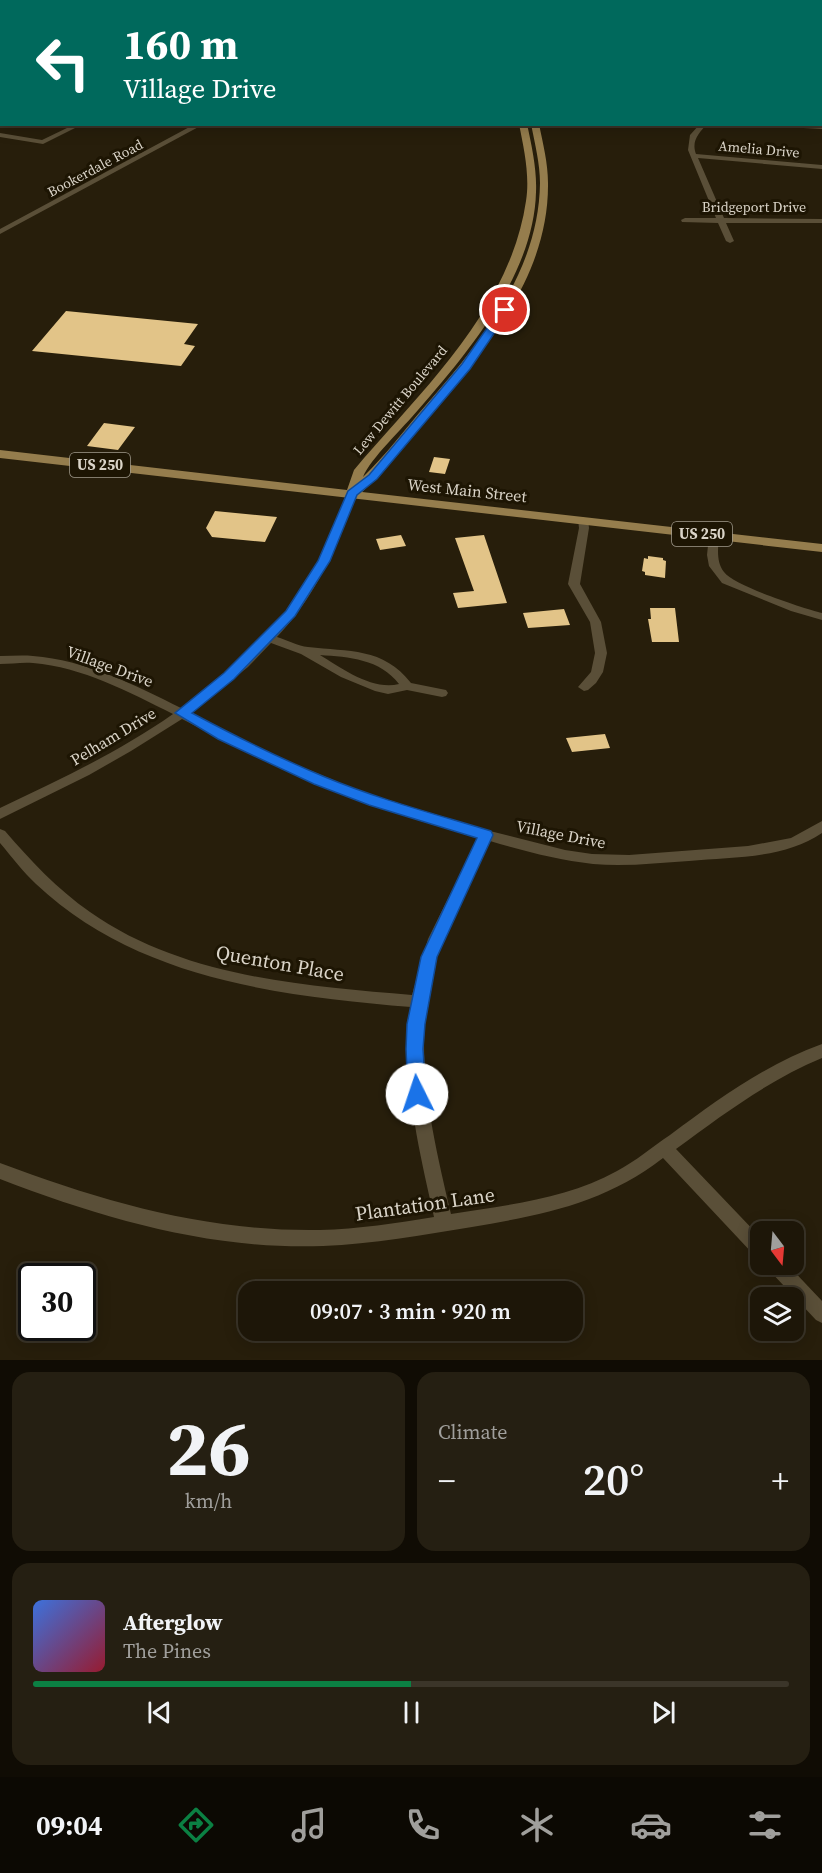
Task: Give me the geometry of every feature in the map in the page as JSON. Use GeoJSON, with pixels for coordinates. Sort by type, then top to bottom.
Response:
{"type":"FeatureCollection","features":[{"type":"Feature","properties":{"kind":"main road","name":"Lew Dewitt Boulevard"},"geometry":{"type":"LineString","coordinates":[[352,494],[358,473],[452,363],[491,308],[510,271],[520,246],[531,202],[531,164],[523,126]]}},
{"type":"Feature","properties":{"kind":"main road","name":"Lew Dewitt Boulevard"},"geometry":{"type":"LineString","coordinates":[[352,494],[373,477],[466,366],[505,310],[524,273],[534,247],[543,203],[543,165],[535,126]]}},
{"type":"Feature","properties":{"kind":"main road","name":"West Main Street"},"geometry":{"type":"LineString","coordinates":[[0,454],[822,548]]}},
{"type":"Feature","properties":{"kind":"street"},"geometry":{"type":"LineString","coordinates":[[0,135],[42,142],[74,127],[72,126]]}},
{"type":"Feature","properties":{"kind":"street","name":"Bookerdale Road"},"geometry":{"type":"LineString","coordinates":[[0,232],[197,126]]}},
{"type":"Feature","properties":{"kind":"street"},"geometry":{"type":"LineString","coordinates":[[702,126],[690,140],[694,156],[730,241]]}},
{"type":"Feature","properties":{"kind":"street"},"geometry":{"type":"LineString","coordinates":[[803,126],[822,127]]}},
{"type":"Feature","properties":{"kind":"street","name":"Amelia Drive"},"geometry":{"type":"LineString","coordinates":[[694,156],[822,167]]}},
{"type":"Feature","properties":{"kind":"street"},"geometry":{"type":"LineString","coordinates":[[531,164],[543,165]]}},
{"type":"Feature","properties":{"kind":"street","name":"Bridgeport Drive"},"geometry":{"type":"LineString","coordinates":[[685,220],[822,221]]}},
{"type":"Feature","properties":{"kind":"street"},"geometry":{"type":"LineString","coordinates":[[0,223],[15,224]]}},
{"type":"Feature","properties":{"kind":"street","name":"Pelham Drive"},"geometry":{"type":"LineString","coordinates":[[0,814],[97,766],[182,713],[229,676],[290,613],[316,575],[352,494]]}},
{"type":"Feature","properties":{"kind":"street"},"geometry":{"type":"LineString","coordinates":[[583,520],[584,528],[574,584],[592,614],[600,648],[600,667],[597,674],[584,687]]}},
{"type":"Feature","properties":{"kind":"street"},"geometry":{"type":"LineString","coordinates":[[714,536],[713,563],[717,573],[726,581],[795,609],[822,617]]}},
{"type":"Feature","properties":{"kind":"street"},"geometry":{"type":"LineString","coordinates":[[268,638],[305,651],[332,668],[382,689],[395,690],[407,686],[442,693]]}},
{"type":"Feature","properties":{"kind":"street"},"geometry":{"type":"LineString","coordinates":[[305,651],[361,655],[399,674],[407,686]]}},
{"type":"Feature","properties":{"kind":"street","name":"Village Drive"},"geometry":{"type":"LineString","coordinates":[[0,660],[32,658],[61,665],[135,691],[182,713],[223,736],[320,780],[375,801],[486,835],[555,853],[607,860],[657,858],[774,846],[805,837],[822,826]]}},
{"type":"Feature","properties":{"kind":"street","name":"Quenton Place"},"geometry":{"type":"LineString","coordinates":[[0,834],[27,869],[62,901],[109,931],[163,957],[194,969],[255,984],[317,993],[418,1002]]}},
{"type":"Feature","properties":{"kind":"street"},"geometry":{"type":"LineString","coordinates":[[444,1223],[417,1094],[414,1049],[418,1002],[435,941],[486,835]]}},
{"type":"Feature","properties":{"kind":"street","name":"Plantation Lane"},"geometry":{"type":"LineString","coordinates":[[0,1171],[108,1209],[185,1228],[224,1233],[322,1238],[371,1235],[537,1208],[592,1192],[625,1176],[714,1112],[778,1071],[822,1051]]}},
{"type":"Feature","properties":{"kind":"street"},"geometry":{"type":"LineString","coordinates":[[664,1148],[750,1238]]}},
{"type":"Feature","properties":{"kind":"street"},"geometry":{"type":"LineString","coordinates":[[785,1275],[822,1314]]}},
{"type":"Feature","properties":{"kind":"building"},"geometry":{"type":"Polygon","coordinates":[[[66,311],[198,324],[184,344],[195,346],[181,366],[32,351],[66,311]]]}},
{"type":"Feature","properties":{"kind":"building"},"geometry":{"type":"Polygon","coordinates":[[[104,423],[135,427],[118,450],[87,446],[104,423]]]}},
{"type":"Feature","properties":{"kind":"building"},"geometry":{"type":"Polygon","coordinates":[[[434,457],[450,459],[445,474],[429,472],[434,457]]]}},
{"type":"Feature","properties":{"kind":"building"},"geometry":{"type":"Polygon","coordinates":[[[215,511],[277,517],[265,542],[212,537],[206,528],[215,511]]]}},
{"type":"Feature","properties":{"kind":"building"},"geometry":{"type":"Polygon","coordinates":[[[401,535],[406,546],[380,550],[376,539],[401,535]]]}},
{"type":"Feature","properties":{"kind":"building"},"geometry":{"type":"Polygon","coordinates":[[[484,535],[507,603],[458,608],[453,593],[474,591],[455,538],[484,535]]]}},
{"type":"Feature","properties":{"kind":"building"},"geometry":{"type":"Polygon","coordinates":[[[648,556],[663,558],[666,561],[665,578],[645,575],[642,571],[644,558],[648,559],[648,556]]]}},
{"type":"Feature","properties":{"kind":"building"},"geometry":{"type":"Polygon","coordinates":[[[650,608],[675,608],[679,642],[652,642],[648,619],[651,619],[650,608]]]}},
{"type":"Feature","properties":{"kind":"building"},"geometry":{"type":"Polygon","coordinates":[[[564,609],[570,625],[528,628],[523,613],[564,609]]]}},
{"type":"Feature","properties":{"kind":"building"},"geometry":{"type":"Polygon","coordinates":[[[605,734],[610,748],[572,752],[566,738],[605,734]]]}},
{"type":"Feature","properties":{"kind":"route"},"geometry":{"type":"LineString","coordinates":[[417,1094],[414,1049],[416,1024],[418,1002],[429,957],[442,924],[486,835],[375,801],[320,780],[223,736],[182,713],[229,676],[290,613],[305,594],[324,561],[352,494],[373,477],[466,366],[505,310]]}}]}
